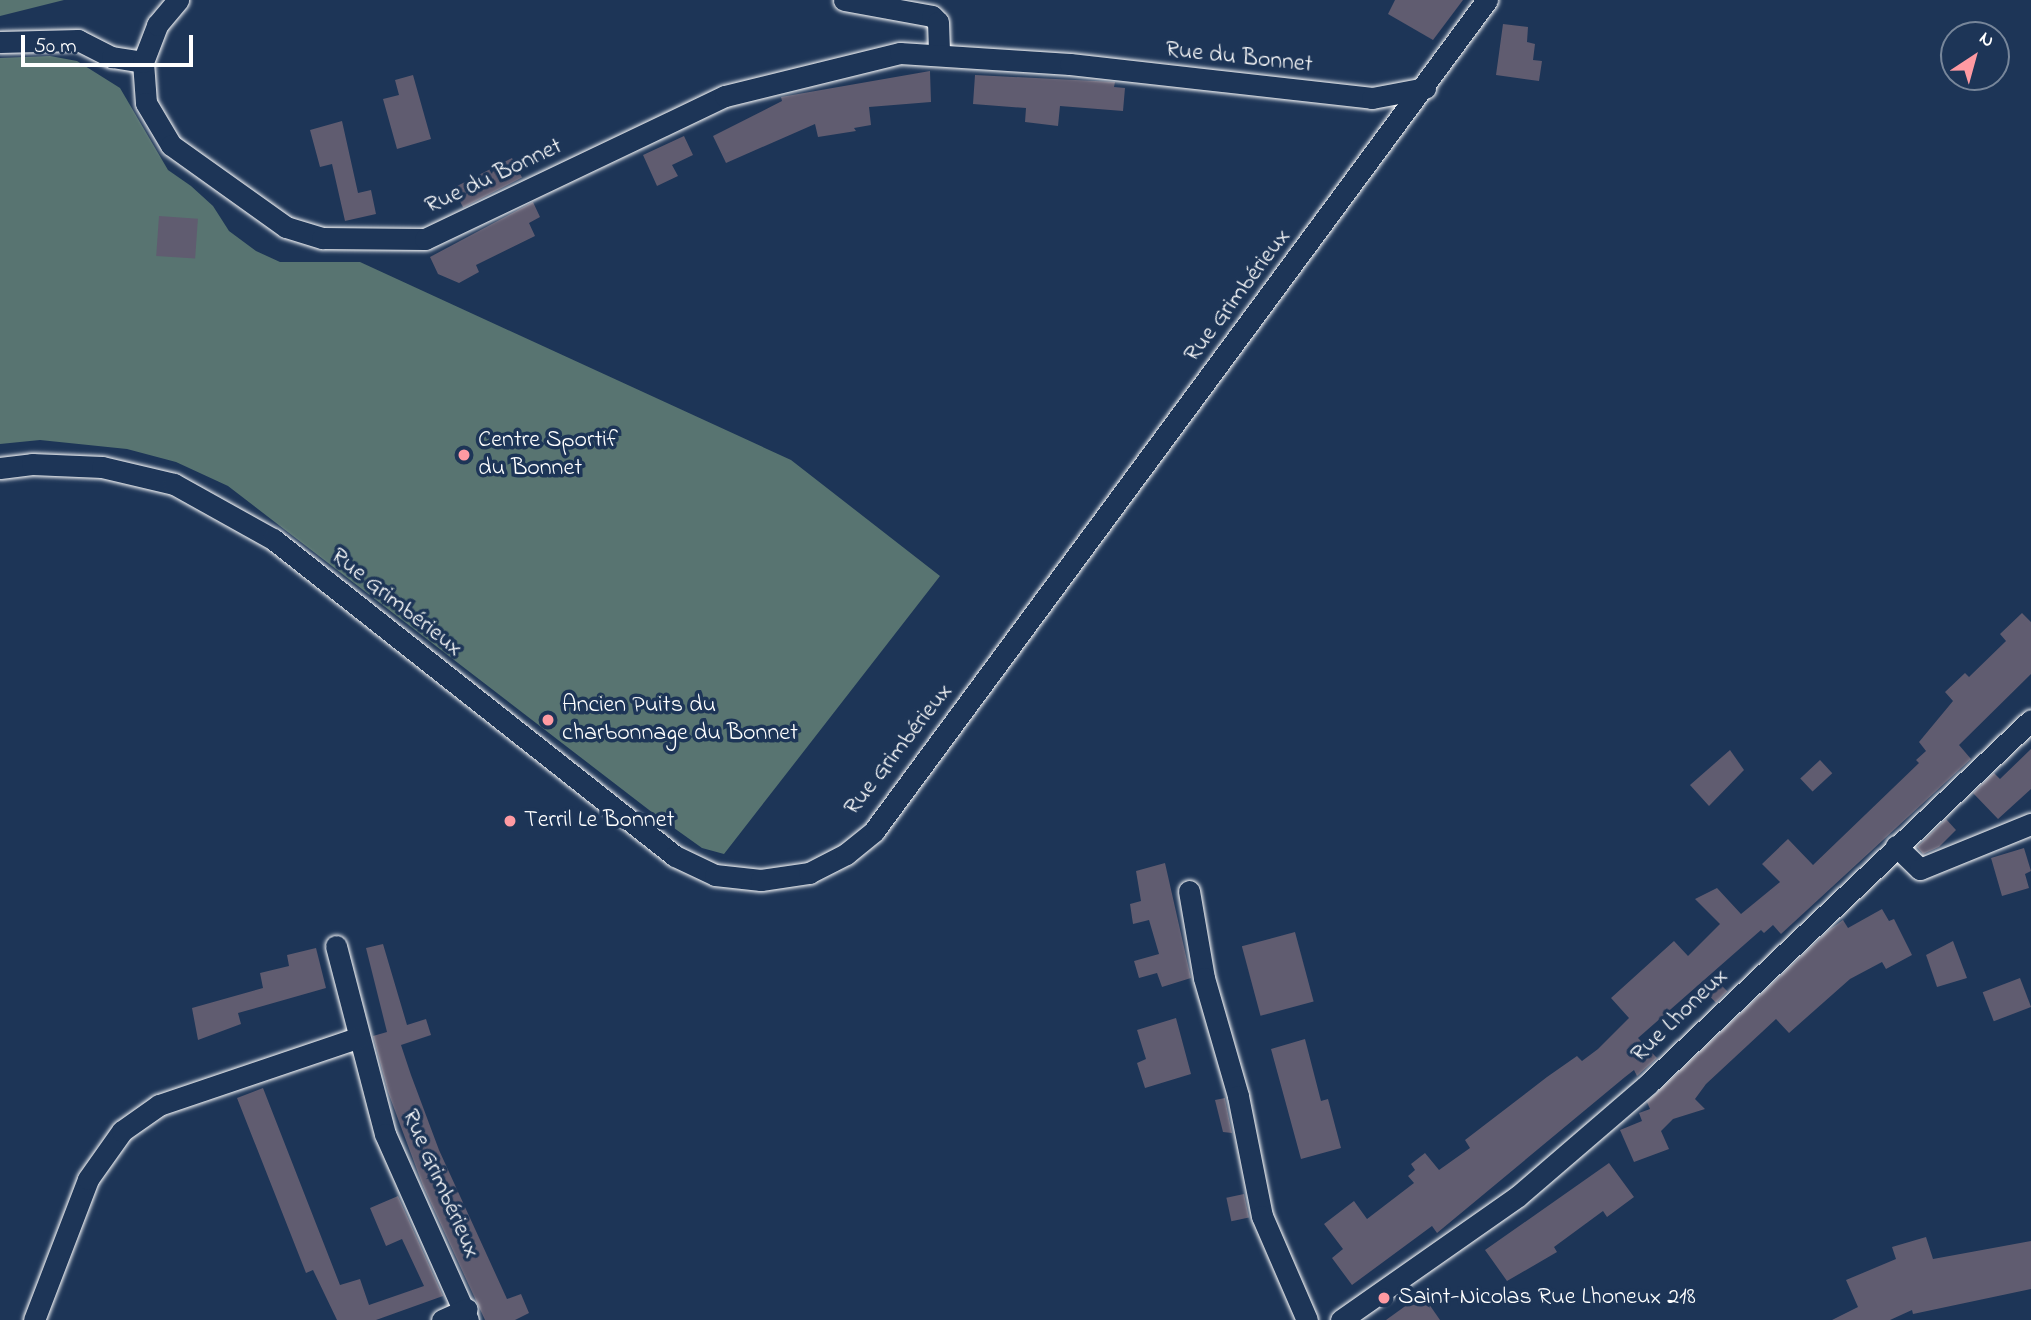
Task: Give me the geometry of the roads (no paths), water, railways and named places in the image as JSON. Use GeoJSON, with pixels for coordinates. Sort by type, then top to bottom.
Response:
{"type":"FeatureCollection","features":[{"type":"Feature","properties":{"kind":"street","name":"Rue du Bonnet"},"geometry":{"type":"LineString","coordinates":[[177,0],[157,25],[143,62],[146,103],[171,145],[286,227],[309,237],[414,240],[439,234],[725,96],[900,53],[1119,69],[1371,99],[1425,88]]}},
{"type":"Feature","properties":{"kind":"street"},"geometry":{"type":"LineString","coordinates":[[844,0],[932,16],[938,22],[939,55]]}},
{"type":"Feature","properties":{"kind":"street"},"geometry":{"type":"LineString","coordinates":[[1425,88],[1487,0]]}},
{"type":"Feature","properties":{"kind":"street"},"geometry":{"type":"LineString","coordinates":[[0,42],[78,40],[113,57],[143,62]]}},
{"type":"Feature","properties":{"kind":"street","name":"Rue Grimbérieux"},"geometry":{"type":"LineString","coordinates":[[0,468],[32,464],[102,467],[174,484],[273,539],[675,856],[715,875],[761,880],[809,873],[846,853],[874,831],[1425,88]]}},
{"type":"Feature","properties":{"kind":"street","name":"Rue Lhoneux"},"geometry":{"type":"LineString","coordinates":[[1341,1320],[1518,1196],[1648,1084],[2031,720]]}},
{"type":"Feature","properties":{"kind":"street"},"geometry":{"type":"LineString","coordinates":[[1896,846],[1920,869],[2031,824]]}},
{"type":"Feature","properties":{"kind":"street"},"geometry":{"type":"LineString","coordinates":[[1189,891],[1205,978],[1238,1096],[1262,1216],[1307,1320]]}},
{"type":"Feature","properties":{"kind":"street","name":"Rue Grimbérieux"},"geometry":{"type":"LineString","coordinates":[[336,946],[357,1038],[385,1134],[467,1315],[442,1320]]}},
{"type":"Feature","properties":{"kind":"street"},"geometry":{"type":"LineString","coordinates":[[34,1320],[88,1179],[122,1131],[159,1105],[357,1038]]}},
{"type":"Feature","properties":{"kind":"place","name":"Centre Sportif du Bonnet"},"geometry":{"type":"Point","coordinates":[464,455]}},
{"type":"Feature","properties":{"kind":"place","name":"Ancien Puits du charbonnage du Bonnet"},"geometry":{"type":"Point","coordinates":[548,720]}},
{"type":"Feature","properties":{"kind":"place","name":"Terril Le Bonnet"},"geometry":{"type":"Point","coordinates":[510,821]}},
{"type":"Feature","properties":{"kind":"place","name":"Saint-Nicolas Rue Lhoneux 218"},"geometry":{"type":"Point","coordinates":[1384,1298]}}]}
